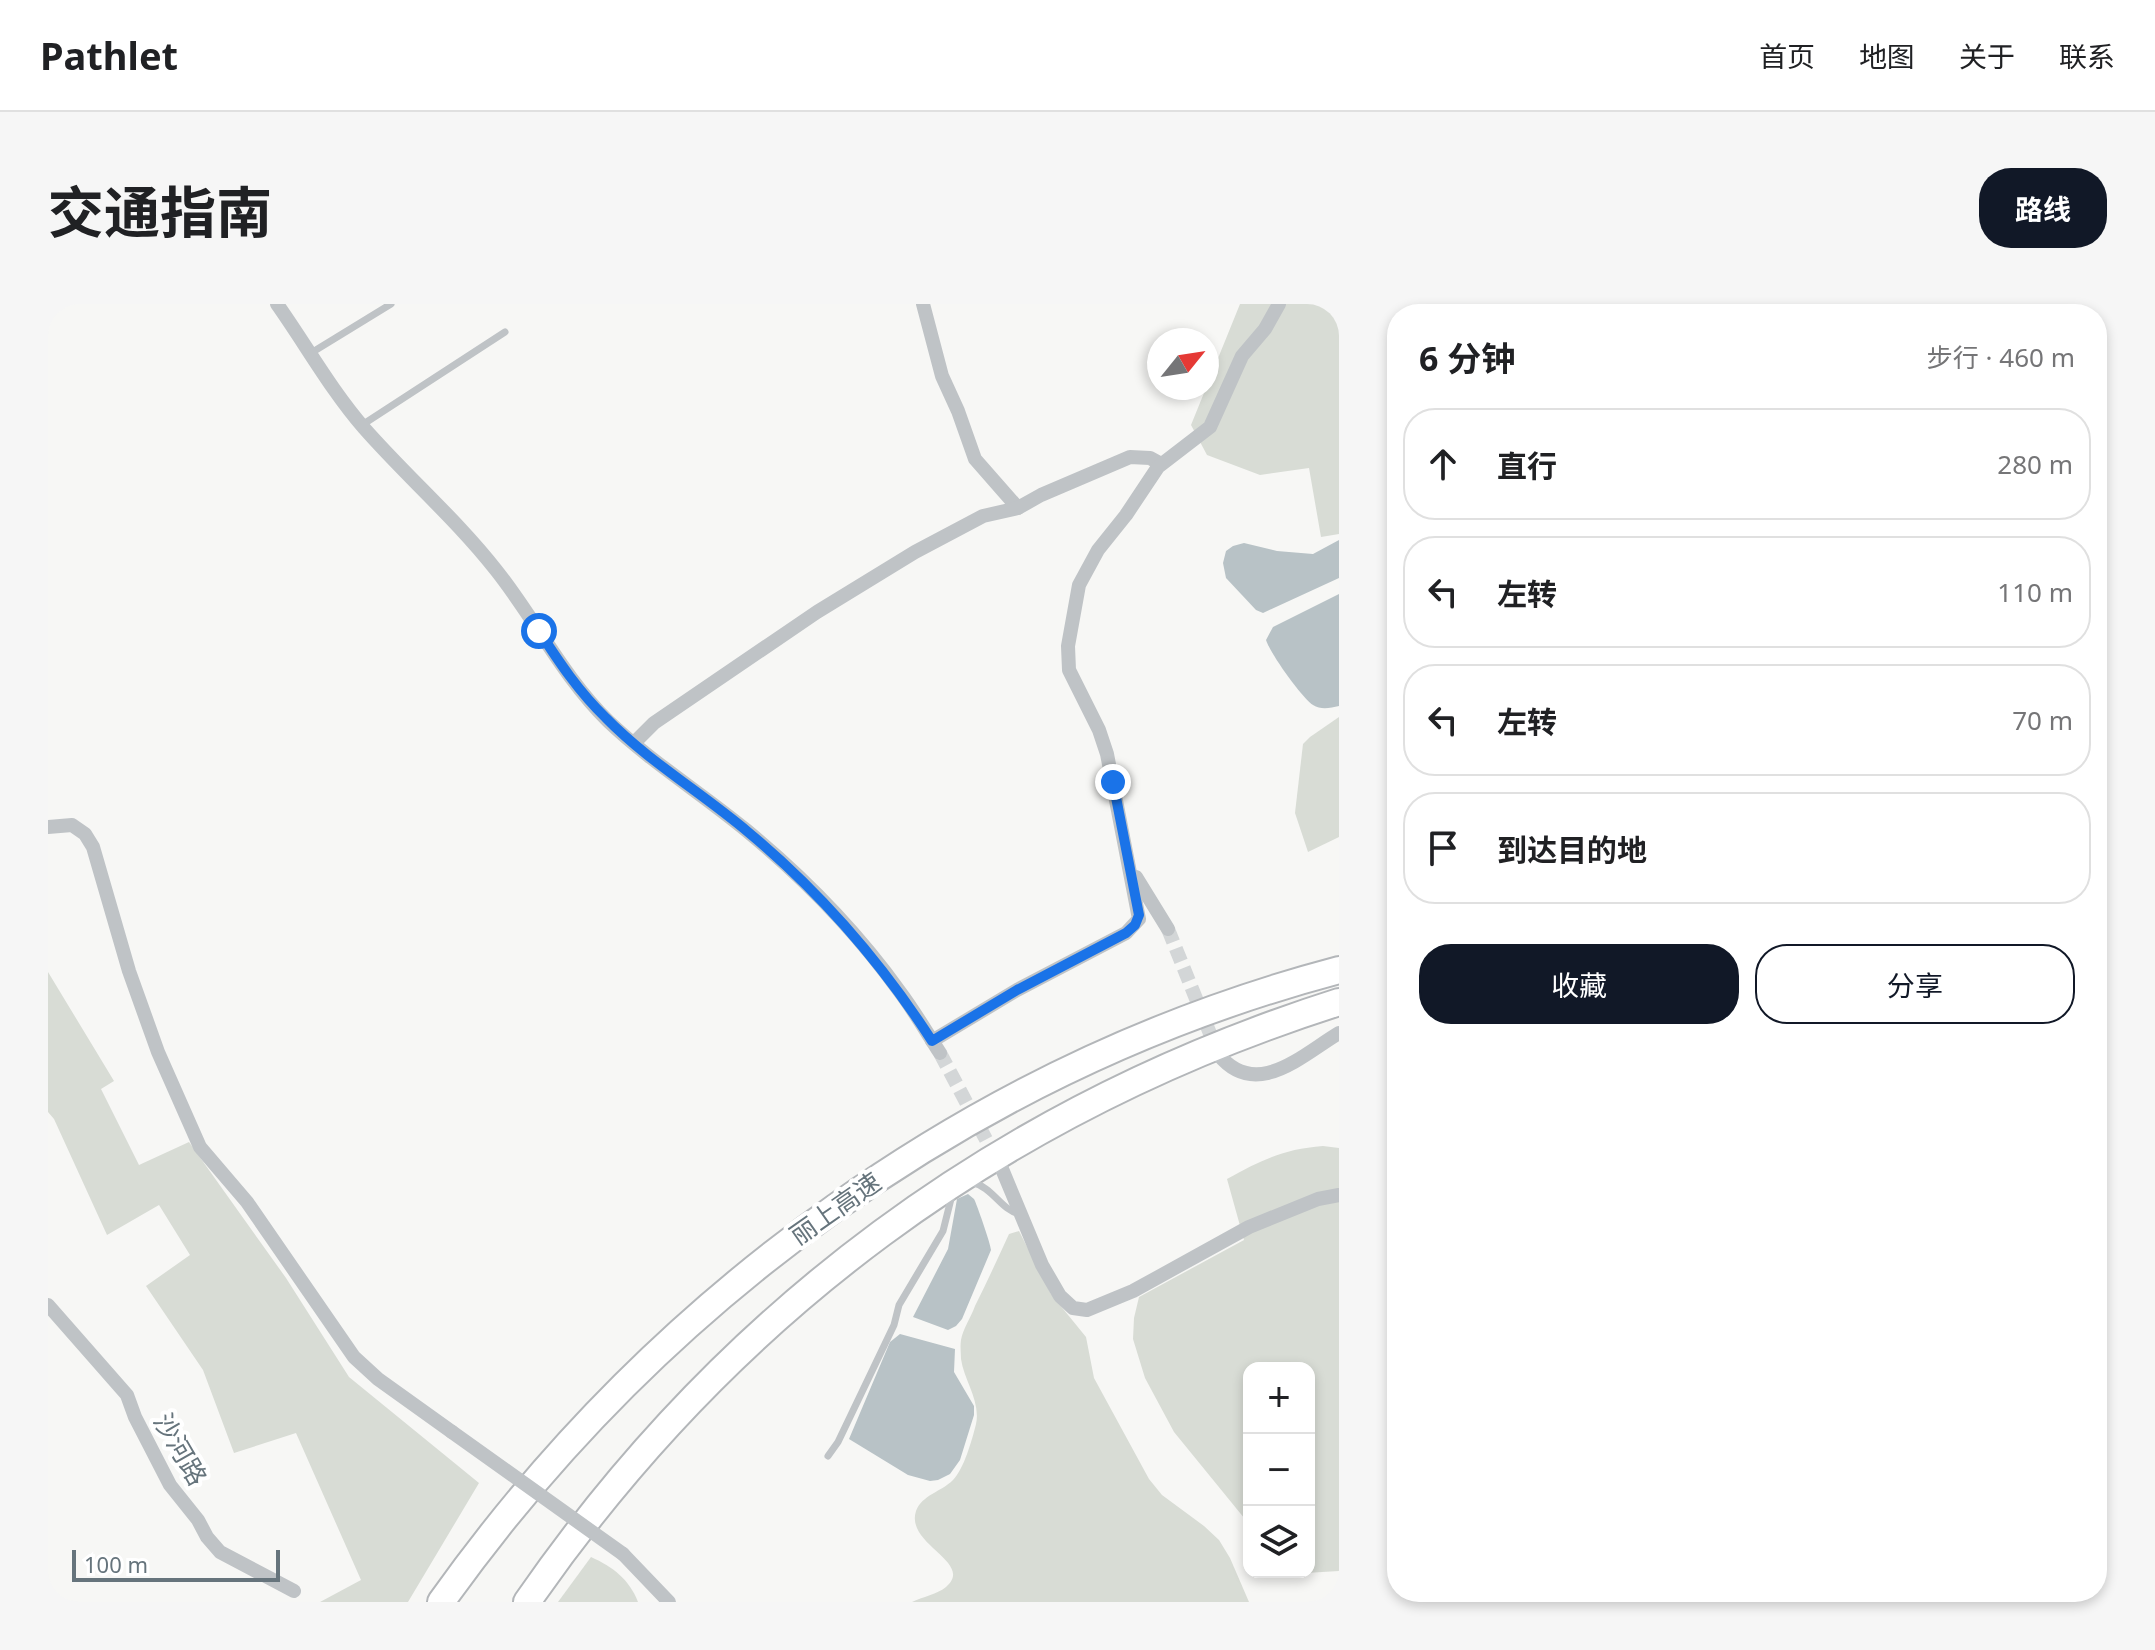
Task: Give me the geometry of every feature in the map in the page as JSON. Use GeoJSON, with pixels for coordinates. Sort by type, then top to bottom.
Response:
{"type":"FeatureCollection","features":[{"type":"Feature","properties":{"kind":"highway","name":"丽上高速"},"geometry":{"type":"LineString","coordinates":[[441,1602],[535,1480],[616,1392],[702,1311],[842,1202],[993,1108],[1086,1062],[1209,1011],[1339,970]]}},
{"type":"Feature","properties":{"kind":"highway","name":"丽上高速"},"geometry":{"type":"LineString","coordinates":[[527,1602],[616,1484],[688,1402],[798,1299],[897,1220],[991,1158],[1090,1103],[1192,1055],[1339,1002]]}},
{"type":"Feature","properties":{"kind":"street"},"geometry":{"type":"LineString","coordinates":[[277,304],[362,425],[472,541],[521,604],[579,689],[634,743],[749,832],[810,888],[884,971],[936,1047],[1017,990],[1126,933],[1135,925],[1139,915],[1107,754],[1099,730],[1069,670],[1068,646],[1079,585],[1098,550],[1161,464],[1210,427],[1242,356],[1265,329],[1279,304]]}},
{"type":"Feature","properties":{"kind":"street"},"geometry":{"type":"LineString","coordinates":[[923,304],[942,376],[975,459],[1018,508]]}},
{"type":"Feature","properties":{"kind":"street"},"geometry":{"type":"LineString","coordinates":[[634,743],[654,723],[817,612],[903,559],[983,516],[1018,508],[1124,459],[1143,457],[1161,464]]}},
{"type":"Feature","properties":{"kind":"street"},"geometry":{"type":"LineString","coordinates":[[48,827],[72,825],[85,834],[93,847],[148,1025],[204,1153],[247,1202],[354,1357],[378,1379],[623,1554],[669,1602]]}},
{"type":"Feature","properties":{"kind":"street"},"geometry":{"type":"LineString","coordinates":[[1129,866],[1168,929]]}},
{"type":"Feature","properties":{"kind":"street"},"geometry":{"type":"LineString","coordinates":[[1218,1054],[1244,1074],[1264,1076],[1305,1056],[1339,1033]]}},
{"type":"Feature","properties":{"kind":"street"},"geometry":{"type":"LineString","coordinates":[[1002,1169],[1042,1265],[1060,1296],[1073,1308],[1087,1310],[1133,1291],[1249,1227],[1318,1199],[1339,1195]]}},
{"type":"Feature","properties":{"kind":"street","name":"沙河路"},"geometry":{"type":"LineString","coordinates":[[48,1305],[127,1395],[170,1485],[198,1520],[207,1537],[220,1552],[294,1591]]}},
{"type":"Feature","properties":{"kind":"lane"},"geometry":{"type":"LineString","coordinates":[[311,353],[391,304]]}},
{"type":"Feature","properties":{"kind":"lane"},"geometry":{"type":"LineString","coordinates":[[362,425],[505,332]]}},
{"type":"Feature","properties":{"kind":"lane"},"geometry":{"type":"LineString","coordinates":[[828,1456],[838,1442],[894,1325],[899,1305],[943,1231],[956,1187],[971,1182],[980,1184],[1012,1213],[1021,1215]]}},
{"type":"Feature","properties":{"kind":"shaded area"},"geometry":{"type":"Polygon","coordinates":[[[1240,304],[1339,304],[1339,534],[1321,537],[1309,468],[1260,475],[1207,455],[1191,425],[1201,400],[1219,400],[1219,356],[1240,304]]]}},
{"type":"Feature","properties":{"kind":"shaded area"},"geometry":{"type":"Polygon","coordinates":[[[1339,540],[1339,578],[1263,613],[1256,610],[1226,578],[1223,563],[1226,551],[1233,546],[1244,543],[1277,551],[1313,554],[1339,540]]]}},
{"type":"Feature","properties":{"kind":"shaded area"},"geometry":{"type":"Polygon","coordinates":[[[1339,594],[1339,706],[1319,708],[1294,685],[1266,640],[1273,627],[1339,594]]]}},
{"type":"Feature","properties":{"kind":"shaded area"},"geometry":{"type":"Polygon","coordinates":[[[1339,717],[1339,837],[1308,852],[1295,813],[1303,744],[1339,717]]]}},
{"type":"Feature","properties":{"kind":"shaded area"},"geometry":{"type":"Polygon","coordinates":[[[48,972],[114,1081],[101,1089],[139,1165],[189,1142],[286,1278],[349,1377],[479,1483],[408,1602],[320,1602],[361,1580],[296,1433],[234,1453],[203,1370],[146,1286],[190,1255],[159,1205],[107,1235],[48,1112],[48,972]]]}},
{"type":"Feature","properties":{"kind":"shaded area"},"geometry":{"type":"Polygon","coordinates":[[[1323,1146],[1339,1148],[1339,1571],[1315,1572],[1315,1362],[1243,1362],[1243,1517],[1174,1432],[1145,1378],[1133,1339],[1139,1297],[1244,1240],[1227,1179],[1273,1156],[1323,1146]]]}},
{"type":"Feature","properties":{"kind":"shaded area"},"geometry":{"type":"Polygon","coordinates":[[[968,1194],[974,1199],[991,1250],[962,1319],[948,1330],[913,1317],[948,1249],[957,1199],[968,1194]]]}},
{"type":"Feature","properties":{"kind":"shaded area"},"geometry":{"type":"Polygon","coordinates":[[[1019,1231],[1051,1294],[1086,1337],[1094,1378],[1149,1479],[1162,1495],[1219,1540],[1249,1602],[912,1602],[943,1589],[953,1578],[952,1569],[946,1561],[920,1534],[915,1523],[916,1511],[927,1497],[953,1480],[967,1454],[977,1416],[961,1359],[961,1340],[1009,1234],[1019,1231]]]}},
{"type":"Feature","properties":{"kind":"shaded area"},"geometry":{"type":"Polygon","coordinates":[[[900,1334],[955,1349],[954,1372],[974,1406],[960,1460],[950,1474],[938,1480],[908,1475],[849,1439],[890,1342],[900,1334]]]}},
{"type":"Feature","properties":{"kind":"shaded area"},"geometry":{"type":"Polygon","coordinates":[[[591,1557],[619,1575],[638,1602],[558,1602],[591,1557]]]}},
{"type":"Feature","properties":{"kind":"tunnel"},"geometry":{"type":"LineString","coordinates":[[1168,929],[1217,1051]]}},
{"type":"Feature","properties":{"kind":"tunnel"},"geometry":{"type":"LineString","coordinates":[[940,1053],[998,1162]]}},
{"type":"Feature","properties":{"kind":"route"},"geometry":{"type":"LineString","coordinates":[[539,631],[579,689],[608,720],[749,832],[839,918],[902,994],[932,1041],[1017,990],[1126,933],[1135,925],[1139,915],[1113,782]]}}]}
